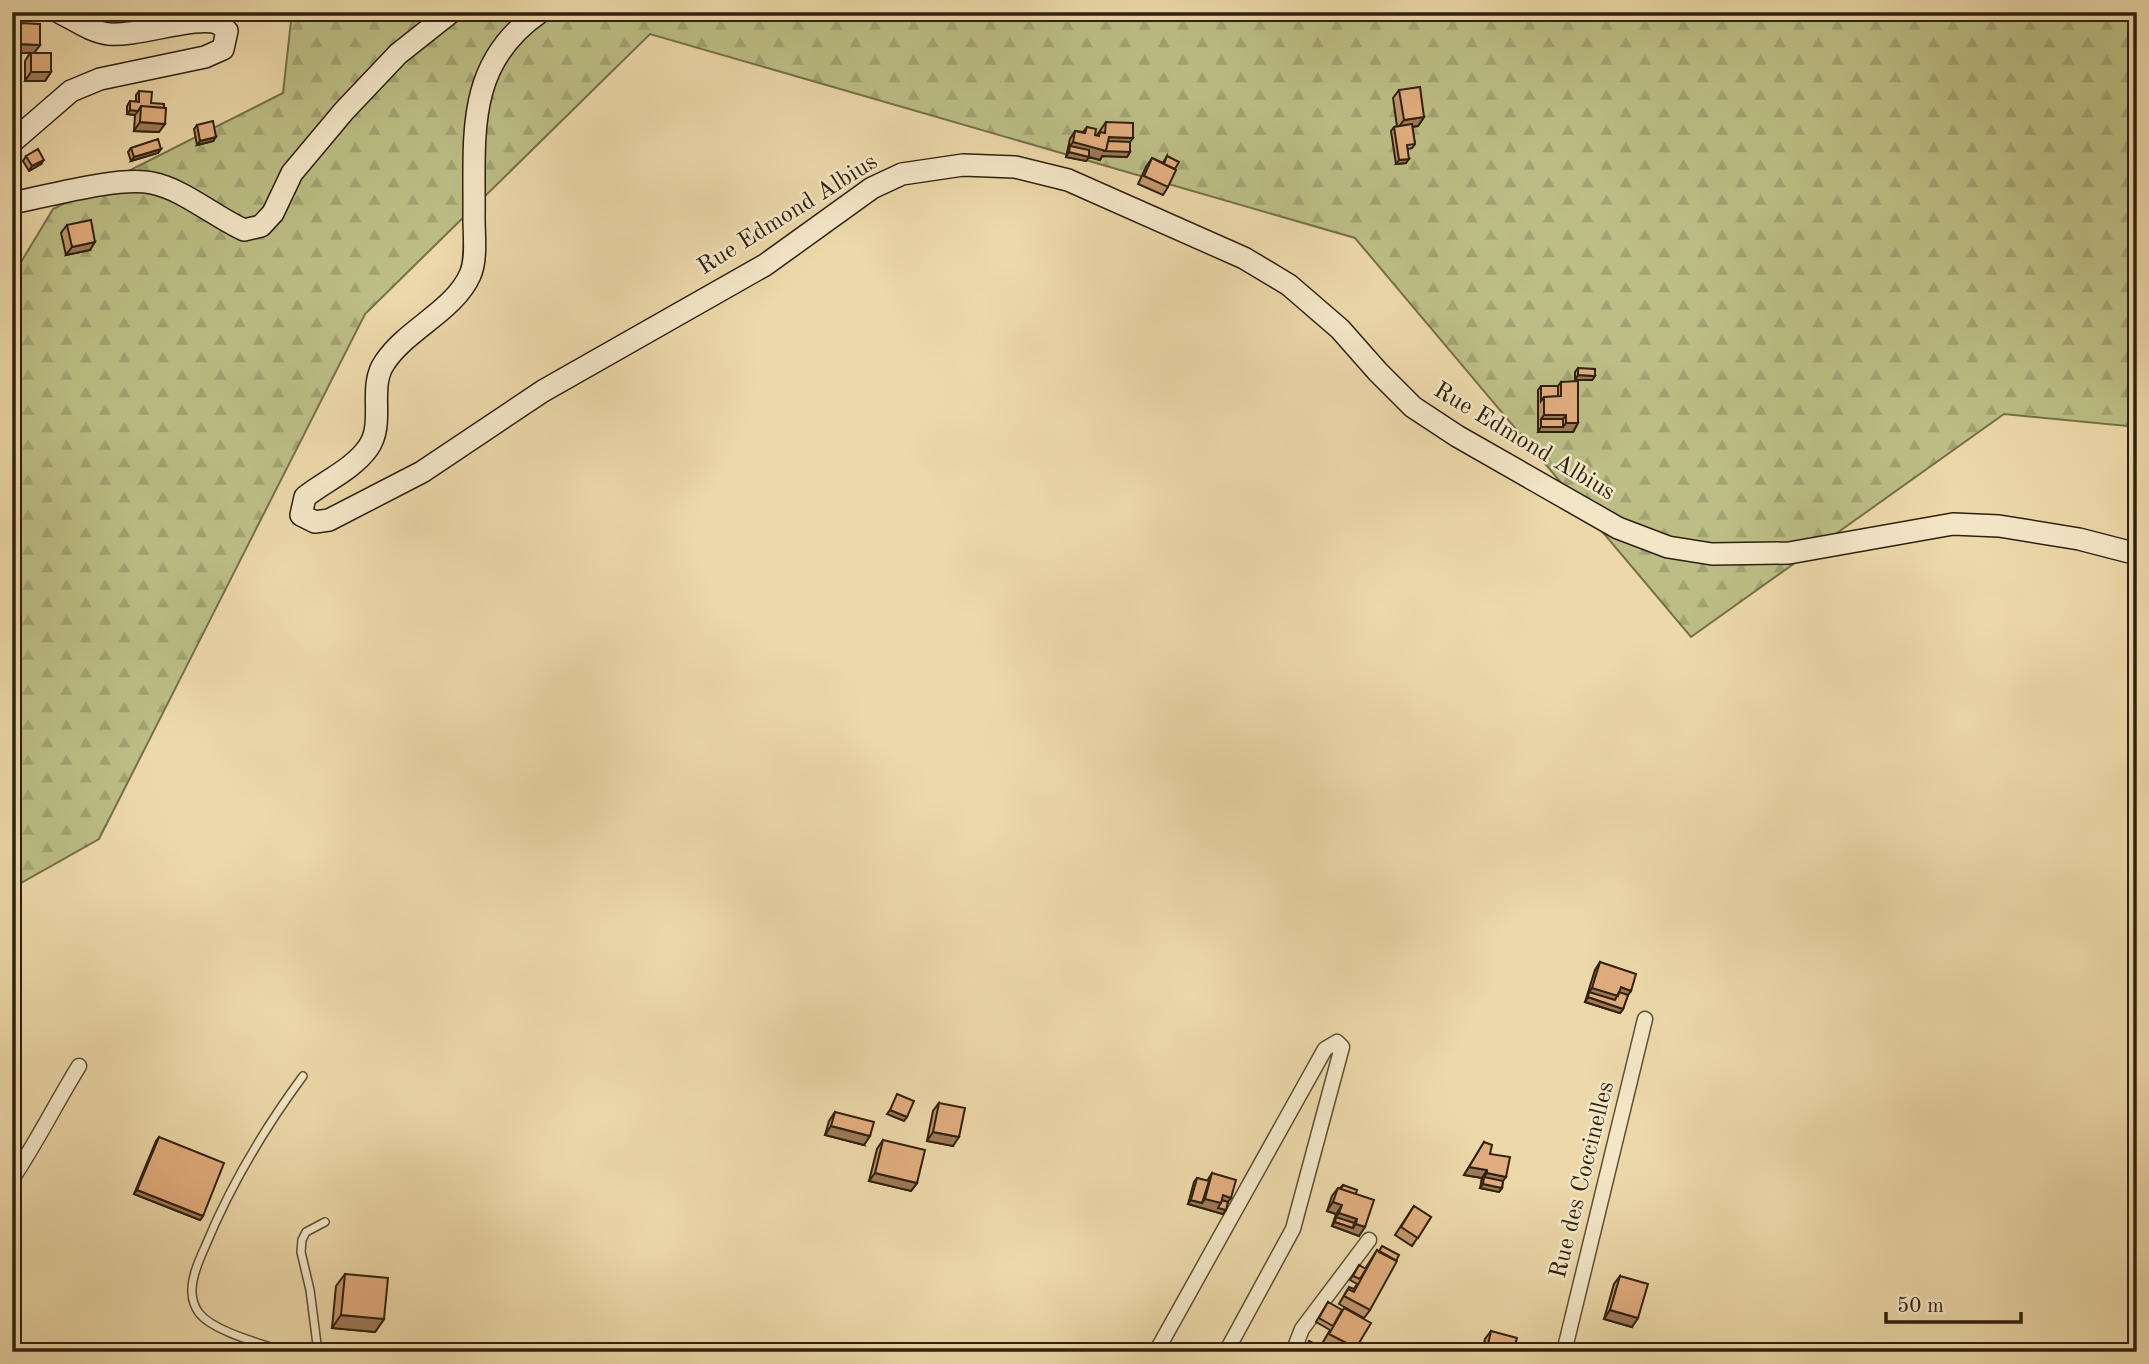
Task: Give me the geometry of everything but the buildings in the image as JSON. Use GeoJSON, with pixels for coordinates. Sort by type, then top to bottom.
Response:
{"type":"FeatureCollection","features":[{"type":"Feature","properties":{"kind":"main road"},"geometry":{"type":"LineString","coordinates":[[12,142],[71,91],[100,79],[205,57],[223,49],[226,40],[227,31],[218,23],[202,22],[130,35],[107,34],[88,28],[59,12]]}},
{"type":"Feature","properties":{"kind":"main road"},"geometry":{"type":"LineString","coordinates":[[12,203],[128,181],[154,183],[244,230],[261,226],[273,213],[292,173],[344,111],[398,54],[451,12]]}},
{"type":"Feature","properties":{"kind":"main road","name":"Rue Edmond Albius"},"geometry":{"type":"LineString","coordinates":[[540,12],[520,26],[502,45],[482,87],[476,113],[474,234],[470,274],[455,297],[406,338],[384,362],[377,377],[376,422],[368,448],[338,475],[305,497],[302,515],[315,522],[329,520],[422,472],[543,391],[765,265],[872,188],[902,174],[964,165],[1015,167],[1068,180],[1244,258],[1289,285],[1340,329],[1413,407],[1457,436],[1618,528],[1668,547],[1712,554],[1789,553],[1953,524],[1998,526],[2079,540],[2137,554]]}},
{"type":"Feature","properties":{"kind":"street","name":"Rue des Coccinelles"},"geometry":{"type":"LineString","coordinates":[[1564,1352],[1645,1020]]}},
{"type":"Feature","properties":{"kind":"street"},"geometry":{"type":"LineString","coordinates":[[1156,1352],[1325,1049],[1336,1042],[1342,1047],[1293,1229],[1226,1352]]}},
{"type":"Feature","properties":{"kind":"street"},"geometry":{"type":"LineString","coordinates":[[12,1179],[38,1140],[79,1066]]}},
{"type":"Feature","properties":{"kind":"street"},"geometry":{"type":"LineString","coordinates":[[1293,1352],[1302,1329],[1369,1240]]}},
{"type":"Feature","properties":{"kind":"lane"},"geometry":{"type":"LineString","coordinates":[[286,1352],[226,1330],[206,1319],[198,1312],[192,1293],[201,1257],[232,1187],[279,1108],[303,1076]]}},
{"type":"Feature","properties":{"kind":"lane"},"geometry":{"type":"LineString","coordinates":[[318,1352],[310,1290],[301,1252],[306,1232],[325,1222]]}},
{"type":"Feature","properties":{"kind":"green space"},"geometry":{"type":"Polygon","coordinates":[[[292,12],[2137,12],[2137,427],[2004,414],[1691,637],[1355,238],[650,34],[365,314],[99,839],[12,888],[12,277],[53,209],[283,93],[292,12]]]}}]}
